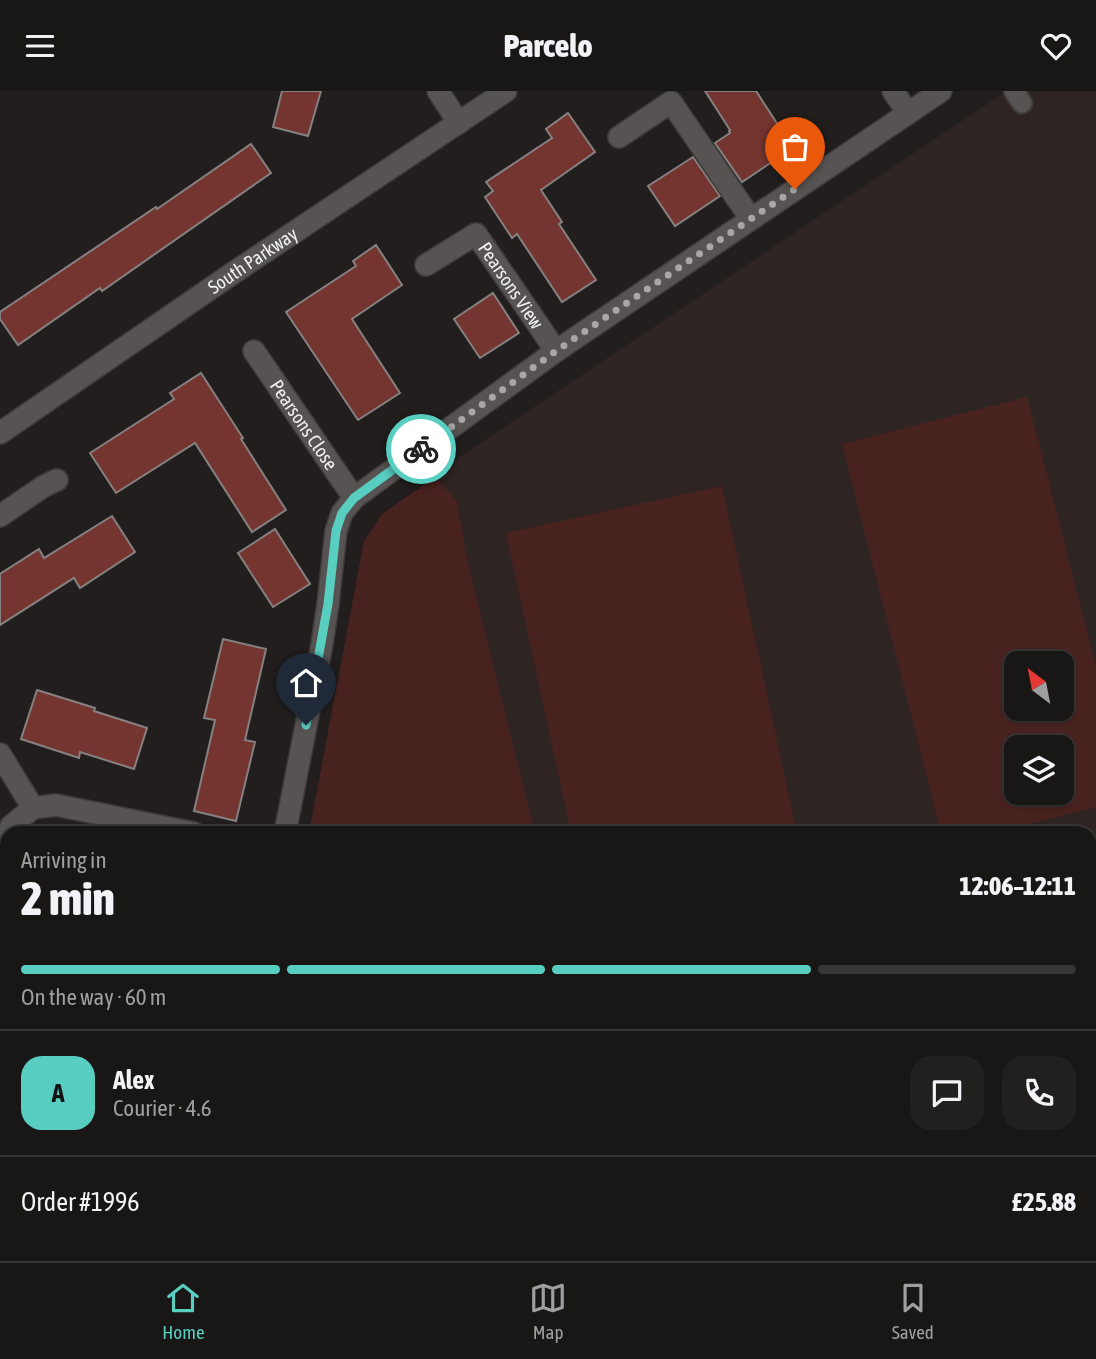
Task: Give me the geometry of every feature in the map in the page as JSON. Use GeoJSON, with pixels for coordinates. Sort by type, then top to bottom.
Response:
{"type":"FeatureCollection","features":[{"type":"Feature","properties":{"kind":"street"},"geometry":{"type":"LineString","coordinates":[[438,91],[459,123]]}},
{"type":"Feature","properties":{"kind":"street","name":"South Parkway"},"geometry":{"type":"LineString","coordinates":[[0,432],[506,91]]}},
{"type":"Feature","properties":{"kind":"street"},"geometry":{"type":"LineString","coordinates":[[892,91],[908,113]]}},
{"type":"Feature","properties":{"kind":"street"},"geometry":{"type":"LineString","coordinates":[[286,826],[322,644],[336,531],[342,513],[354,498],[556,351],[941,91]]}},
{"type":"Feature","properties":{"kind":"street"},"geometry":{"type":"LineString","coordinates":[[619,137],[671,102],[751,219]]}},
{"type":"Feature","properties":{"kind":"street","name":"Pearsons View"},"geometry":{"type":"LineString","coordinates":[[426,265],[476,234],[556,351]]}},
{"type":"Feature","properties":{"kind":"street","name":"Pearsons Close"},"geometry":{"type":"LineString","coordinates":[[254,351],[354,498]]}},
{"type":"Feature","properties":{"kind":"street"},"geometry":{"type":"LineString","coordinates":[[0,516],[57,480]]}},
{"type":"Feature","properties":{"kind":"street"},"geometry":{"type":"LineString","coordinates":[[0,754],[33,809]]}},
{"type":"Feature","properties":{"kind":"street"},"geometry":{"type":"LineString","coordinates":[[10,826],[33,809],[56,805],[160,826]]}},
{"type":"Feature","properties":{"kind":"shaded area"},"geometry":{"type":"Polygon","coordinates":[[[1007,91],[1096,91],[1096,826],[423,826],[435,473],[1007,91]]]}},
{"type":"Feature","properties":{"kind":"shaded area"},"geometry":{"type":"Polygon","coordinates":[[[1027,397],[1096,666],[1096,807],[1022,826],[939,826],[842,444],[1027,397]]]}},
{"type":"Feature","properties":{"kind":"shaded area"},"geometry":{"type":"Polygon","coordinates":[[[435,477],[457,502],[467,559],[533,826],[310,826],[364,541],[382,514],[435,477]]]}},
{"type":"Feature","properties":{"kind":"shaded area"},"geometry":{"type":"Polygon","coordinates":[[[722,486],[795,826],[569,826],[506,533],[722,486]]]}},
{"type":"Feature","properties":{"kind":"building"},"geometry":{"type":"Polygon","coordinates":[[[282,91],[321,91],[308,136],[273,127],[282,91]]]}},
{"type":"Feature","properties":{"kind":"building"},"geometry":{"type":"Polygon","coordinates":[[[705,91],[756,91],[793,148],[742,182],[715,143],[730,133],[730,130],[705,91]]]}},
{"type":"Feature","properties":{"kind":"building"},"geometry":{"type":"Polygon","coordinates":[[[568,113],[595,152],[541,190],[562,222],[559,224],[596,280],[562,302],[517,234],[512,238],[485,197],[493,191],[486,182],[552,138],[546,129],[568,113]]]}},
{"type":"Feature","properties":{"kind":"building"},"geometry":{"type":"Polygon","coordinates":[[[251,144],[271,173],[102,291],[100,288],[18,345],[0,319],[0,312],[251,144]]]}},
{"type":"Feature","properties":{"kind":"building"},"geometry":{"type":"Polygon","coordinates":[[[693,157],[720,196],[675,226],[648,186],[693,157]]]}},
{"type":"Feature","properties":{"kind":"building"},"geometry":{"type":"Polygon","coordinates":[[[376,245],[402,285],[352,319],[400,393],[358,420],[286,312],[356,266],[353,261],[376,245]]]}},
{"type":"Feature","properties":{"kind":"building"},"geometry":{"type":"Polygon","coordinates":[[[493,293],[519,333],[480,358],[454,319],[493,293]]]}},
{"type":"Feature","properties":{"kind":"building"},"geometry":{"type":"Polygon","coordinates":[[[201,373],[286,510],[252,532],[195,443],[116,493],[90,453],[174,399],[170,393],[201,373]]]}},
{"type":"Feature","properties":{"kind":"building"},"geometry":{"type":"Polygon","coordinates":[[[112,516],[135,552],[80,588],[74,578],[0,625],[0,574],[39,549],[44,558],[112,516]]]}},
{"type":"Feature","properties":{"kind":"building"},"geometry":{"type":"Polygon","coordinates":[[[275,529],[310,584],[273,607],[238,553],[275,529]]]}},
{"type":"Feature","properties":{"kind":"building"},"geometry":{"type":"Polygon","coordinates":[[[223,639],[266,649],[245,740],[255,742],[236,821],[194,811],[215,720],[204,718],[223,639]]]}},
{"type":"Feature","properties":{"kind":"building"},"geometry":{"type":"Polygon","coordinates":[[[37,690],[147,728],[134,769],[80,752],[79,758],[21,739],[37,690]]]}},
{"type":"Feature","properties":{"kind":"way so far"},"geometry":{"type":"LineString","coordinates":[[421,449],[556,351],[795,189]]}},
{"type":"Feature","properties":{"kind":"route"},"geometry":{"type":"LineString","coordinates":[[306,725],[322,644],[336,531],[342,513],[354,498],[421,449]]}}]}
